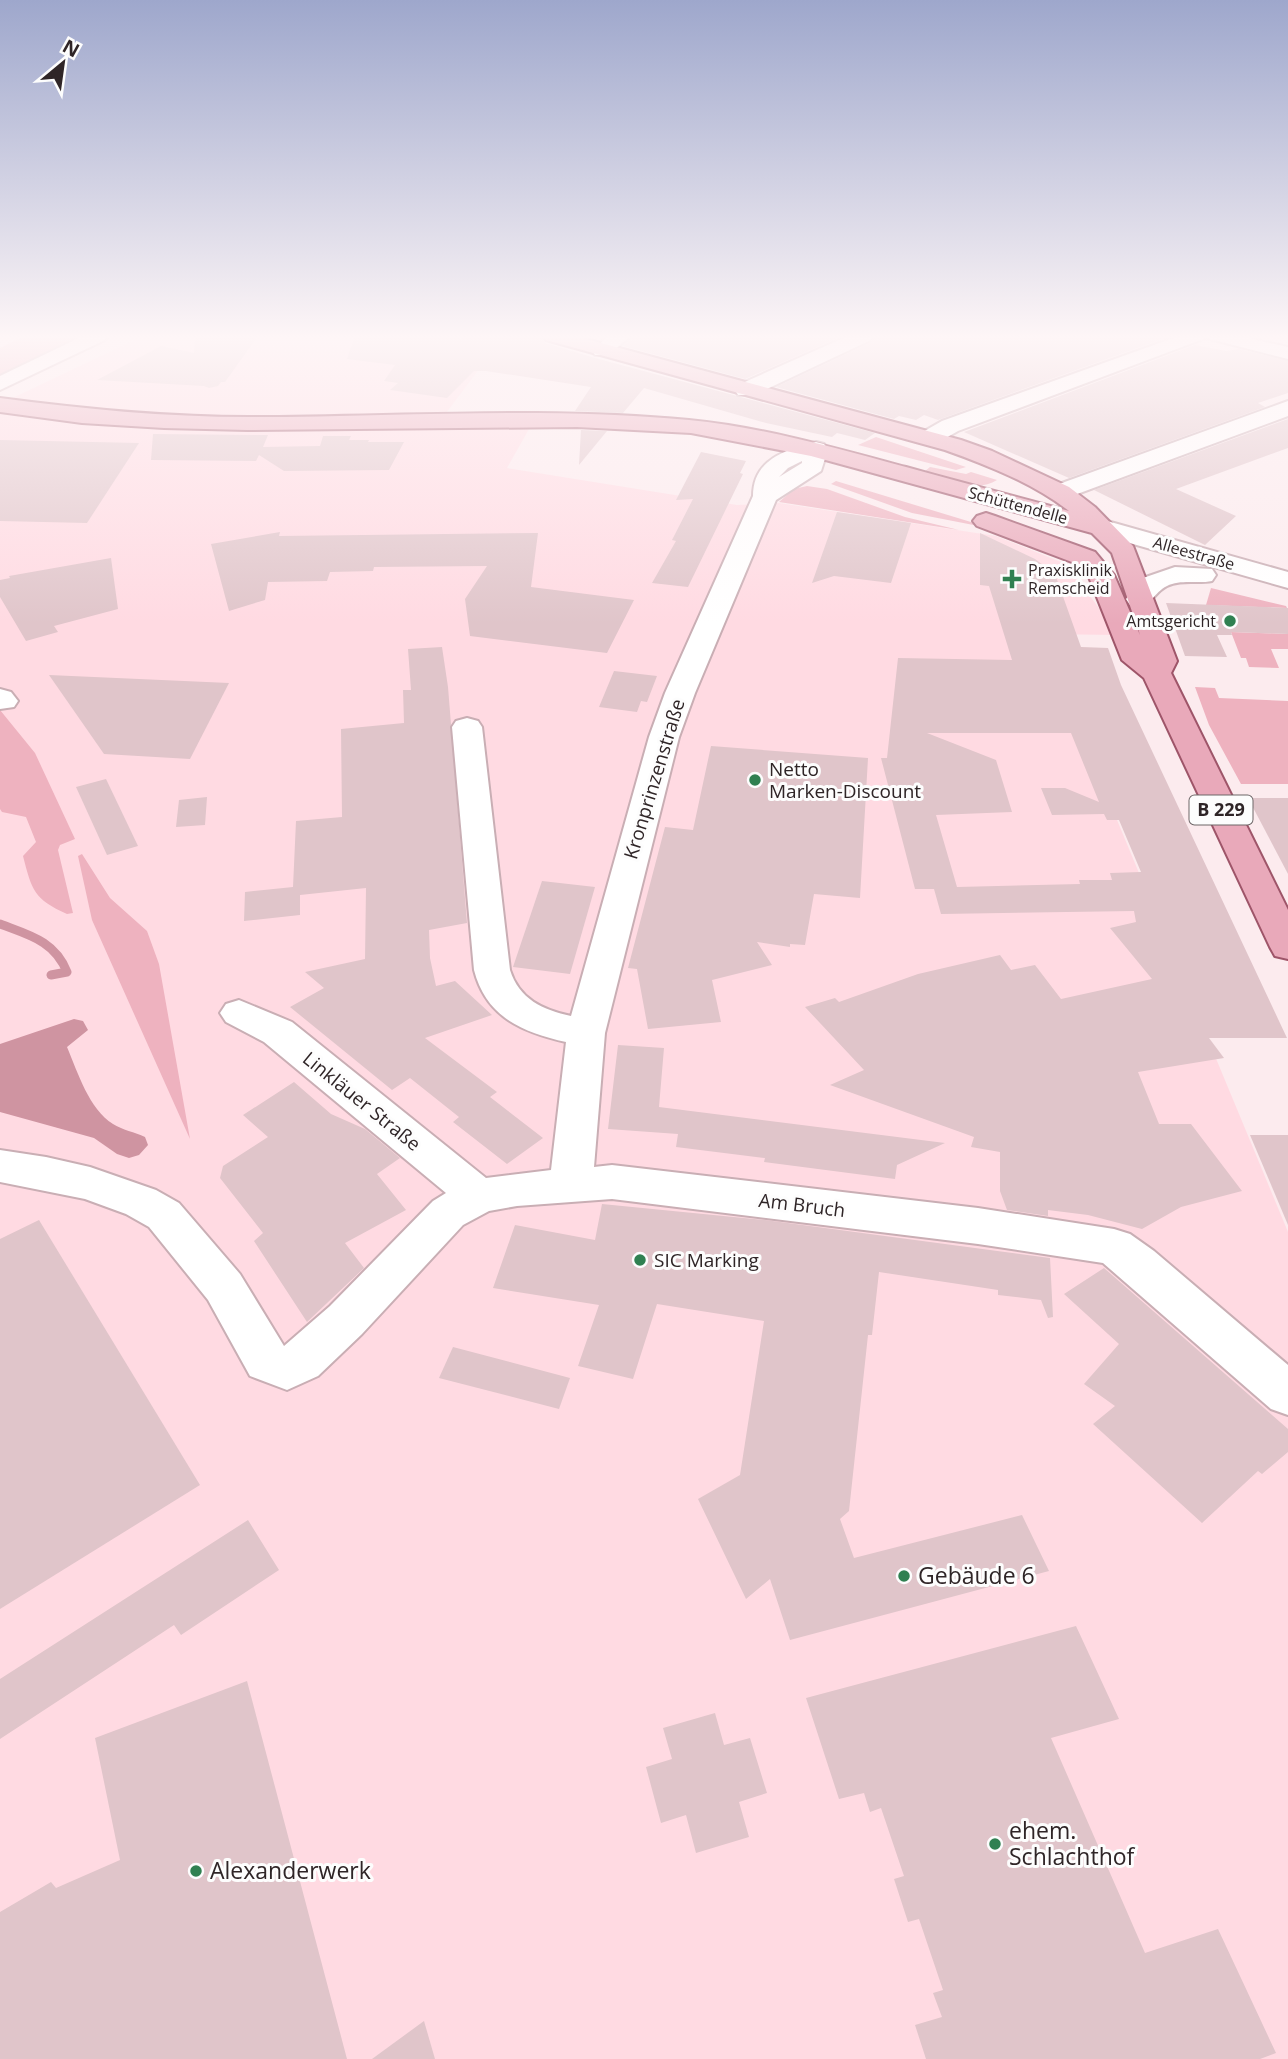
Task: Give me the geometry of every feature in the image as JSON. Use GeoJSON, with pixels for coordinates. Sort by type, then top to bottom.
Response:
{"type":"FeatureCollection","features":[{"type":"Feature","properties":{"kind":"main road","name":"Schüttendelle"},"geometry":{"type":"LineString","coordinates":[[672,432],[786,458],[815,457],[967,491],[1089,541]]}},
{"type":"Feature","properties":{"kind":"main road","name":"Schüttendelle"},"geometry":{"type":"LineString","coordinates":[[732,432],[771,438],[815,457],[929,498],[944,507],[1055,545],[1089,541]]}},
{"type":"Feature","properties":{"kind":"main road"},"geometry":{"type":"LineString","coordinates":[[906,432],[966,449],[1060,492],[1078,505],[1089,541],[1124,551]]}},
{"type":"Feature","properties":{"kind":"main road"},"geometry":{"type":"LineString","coordinates":[[967,491],[988,491],[1009,483],[1013,478],[1007,467]]}},
{"type":"Feature","properties":{"kind":"main road","name":"Schüttendelle"},"geometry":{"type":"LineString","coordinates":[[929,498],[953,500],[1089,541]]}},
{"type":"Feature","properties":{"kind":"main road","name":"B 229"},"geometry":{"type":"LineString","coordinates":[[1089,541],[1136,660],[1156,673],[1288,947]]}},
{"type":"Feature","properties":{"kind":"main road","name":"B 229"},"geometry":{"type":"LineString","coordinates":[[1124,551],[1163,661],[1156,673]]}},
{"type":"Feature","properties":{"kind":"street"},"geometry":{"type":"LineString","coordinates":[[929,438],[939,432]]}},
{"type":"Feature","properties":{"kind":"street"},"geometry":{"type":"LineString","coordinates":[[1060,492],[1223,432]]}},
{"type":"Feature","properties":{"kind":"street"},"geometry":{"type":"LineString","coordinates":[[765,496],[815,457]]}},
{"type":"Feature","properties":{"kind":"street","name":"Kronprinzenstraße"},"geometry":{"type":"LineString","coordinates":[[570,1183],[586,1032],[664,737],[680,693],[765,496],[763,485],[771,469],[786,458]]}},
{"type":"Feature","properties":{"kind":"street","name":"Alleestraße"},"geometry":{"type":"LineString","coordinates":[[1089,541],[1288,580]]}},
{"type":"Feature","properties":{"kind":"street","name":"Alleestraße"},"geometry":{"type":"LineString","coordinates":[[1124,551],[1203,575],[1288,595]]}},
{"type":"Feature","properties":{"kind":"street","name":"Alleestraße"},"geometry":{"type":"LineString","coordinates":[[1140,599],[1147,585],[1158,579],[1181,574],[1203,575]]}},
{"type":"Feature","properties":{"kind":"street"},"geometry":{"type":"LineString","coordinates":[[467,727],[492,970],[499,991],[521,1012],[549,1026],[586,1032]]}},
{"type":"Feature","properties":{"kind":"street","name":"Linkläuer Straße"},"geometry":{"type":"LineString","coordinates":[[240,1013],[278,1032],[480,1196]]}},
{"type":"Feature","properties":{"kind":"street","name":"Am Bruch"},"geometry":{"type":"LineString","coordinates":[[0,1166],[46,1173],[90,1184],[141,1202],[164,1215],[224,1287],[267,1362],[287,1369],[301,1361],[320,1343],[448,1213],[480,1196],[570,1183],[612,1181],[978,1226],[1114,1247],[1138,1264],[1288,1394]]}},
{"type":"Feature","properties":{"kind":"shaded area"},"geometry":{"type":"Polygon","coordinates":[[[0,432],[527,432],[507,468],[737,505],[779,503],[996,536],[1066,564],[1119,635],[1042,634],[1288,1232],[1288,2059],[0,2059],[0,432]]]}},
{"type":"Feature","properties":{"kind":"shaded area"},"geometry":{"type":"Polygon","coordinates":[[[876,437],[966,467],[956,470],[858,445],[876,437]]]}},
{"type":"Feature","properties":{"kind":"shaded area"},"geometry":{"type":"Polygon","coordinates":[[[930,467],[966,474],[971,472],[997,480],[980,486],[961,484],[924,472],[930,467]]]}},
{"type":"Feature","properties":{"kind":"shaded area"},"geometry":{"type":"Polygon","coordinates":[[[836,481],[994,529],[912,513],[831,484],[836,481]]]}},
{"type":"Feature","properties":{"kind":"shaded area"},"geometry":{"type":"Polygon","coordinates":[[[807,486],[827,489],[905,517],[959,530],[779,502],[794,489],[807,486]]]}},
{"type":"Feature","properties":{"kind":"shaded area"},"geometry":{"type":"Polygon","coordinates":[[[1211,588],[1286,606],[1287,608],[1206,605],[1211,588]]]}},
{"type":"Feature","properties":{"kind":"shaded area"},"geometry":{"type":"Polygon","coordinates":[[[1231,632],[1288,634],[1288,649],[1271,649],[1279,668],[1249,667],[1246,658],[1241,658],[1231,632]]]}},
{"type":"Feature","properties":{"kind":"shaded area"},"geometry":{"type":"Polygon","coordinates":[[[1195,687],[1215,688],[1219,698],[1288,701],[1288,784],[1241,784],[1209,725],[1195,687]]]}},
{"type":"Feature","properties":{"kind":"shaded area"},"geometry":{"type":"Polygon","coordinates":[[[0,710],[35,753],[75,839],[60,845],[58,850],[73,913],[67,914],[47,904],[36,892],[23,856],[36,842],[26,817],[2,812],[0,809],[0,710]]]}},
{"type":"Feature","properties":{"kind":"shaded area"},"geometry":{"type":"Polygon","coordinates":[[[82,854],[110,898],[147,931],[159,964],[190,1139],[92,920],[78,856],[82,854]]]}},
{"type":"Feature","properties":{"kind":"shaded area"},"geometry":{"type":"Polygon","coordinates":[[[74,1019],[83,1021],[88,1030],[67,1047],[85,1090],[105,1117],[117,1126],[145,1137],[148,1145],[139,1155],[129,1158],[117,1154],[94,1138],[0,1112],[0,1044],[74,1019]]]}},
{"type":"Feature","properties":{"kind":"building"},"geometry":{"type":"Polygon","coordinates":[[[581,432],[606,432],[579,465],[581,432]]]}},
{"type":"Feature","properties":{"kind":"building"},"geometry":{"type":"Polygon","coordinates":[[[809,432],[875,433],[865,440],[837,433],[832,437],[809,432]]]}},
{"type":"Feature","properties":{"kind":"building"},"geometry":{"type":"Polygon","coordinates":[[[964,432],[1196,432],[1069,478],[964,432]]]}},
{"type":"Feature","properties":{"kind":"building"},"geometry":{"type":"Polygon","coordinates":[[[1252,432],[1288,432],[1288,448],[1176,489],[1236,516],[1205,545],[1094,490],[1252,432]]]}},
{"type":"Feature","properties":{"kind":"building"},"geometry":{"type":"Polygon","coordinates":[[[153,434],[268,435],[263,447],[320,446],[323,436],[351,436],[349,440],[369,440],[368,442],[404,442],[389,470],[284,471],[259,455],[256,461],[151,460],[153,434]]]}},
{"type":"Feature","properties":{"kind":"building"},"geometry":{"type":"Polygon","coordinates":[[[0,440],[139,443],[87,523],[0,521],[0,440]]]}},
{"type":"Feature","properties":{"kind":"building"},"geometry":{"type":"Polygon","coordinates":[[[701,452],[746,461],[740,473],[743,474],[688,587],[652,583],[676,541],[672,540],[693,499],[676,500],[701,452]]]}},
{"type":"Feature","properties":{"kind":"building"},"geometry":{"type":"Polygon","coordinates":[[[837,512],[911,523],[891,583],[834,576],[812,583],[837,512]]]}},
{"type":"Feature","properties":{"kind":"building"},"geometry":{"type":"Polygon","coordinates":[[[280,532],[279,536],[538,533],[531,587],[634,600],[607,653],[470,636],[465,599],[487,566],[374,567],[373,571],[330,572],[327,581],[268,582],[265,600],[229,611],[211,544],[280,532]]]}},
{"type":"Feature","properties":{"kind":"building"},"geometry":{"type":"Polygon","coordinates":[[[980,533],[1035,559],[1055,574],[1081,647],[1108,648],[1121,685],[1287,1038],[1209,1038],[1224,1058],[1138,1072],[1159,1124],[1191,1124],[1242,1191],[1181,1207],[1142,1229],[1088,1215],[1048,1210],[1048,1216],[1007,1210],[1000,1191],[1000,1152],[971,1147],[974,1137],[830,1085],[864,1070],[805,1007],[835,998],[839,1002],[918,974],[1000,955],[1011,970],[1035,965],[1061,999],[1152,979],[1110,928],[1136,922],[1134,911],[941,914],[934,889],[915,889],[881,758],[887,758],[898,658],[1012,660],[989,586],[980,585],[980,533]],[[927,733],[996,760],[1012,812],[936,815],[957,887],[1080,884],[1079,880],[1112,880],[1110,873],[1141,872],[1119,820],[1107,820],[1104,814],[1052,815],[1041,788],[1065,788],[1099,802],[1071,733],[927,733]]]}},
{"type":"Feature","properties":{"kind":"building"},"geometry":{"type":"Polygon","coordinates":[[[111,558],[118,609],[54,626],[58,632],[26,641],[0,597],[0,580],[10,578],[9,576],[111,558]]]}},
{"type":"Feature","properties":{"kind":"building","name":"Amtsgericht"},"geometry":{"type":"Polygon","coordinates":[[[1166,603],[1288,608],[1288,634],[1231,632],[1232,635],[1217,635],[1227,657],[1185,656],[1166,603]]]}},
{"type":"Feature","properties":{"kind":"building"},"geometry":{"type":"Polygon","coordinates":[[[442,647],[448,687],[467,923],[429,930],[430,958],[436,986],[455,981],[492,1015],[425,1038],[497,1092],[490,1097],[543,1138],[507,1164],[453,1122],[459,1117],[410,1078],[392,1090],[290,1007],[324,988],[305,972],[365,959],[366,888],[300,895],[300,915],[244,921],[245,892],[293,887],[296,821],[342,817],[341,729],[404,723],[403,690],[411,690],[408,649],[442,647]]]}},
{"type":"Feature","properties":{"kind":"building"},"geometry":{"type":"Polygon","coordinates":[[[614,671],[657,676],[647,702],[641,701],[637,712],[599,707],[614,671]]]}},
{"type":"Feature","properties":{"kind":"building"},"geometry":{"type":"Polygon","coordinates":[[[49,675],[229,683],[190,759],[104,754],[49,675]]]}},
{"type":"Feature","properties":{"kind":"building"},"geometry":{"type":"Polygon","coordinates":[[[711,746],[868,758],[860,898],[814,894],[805,945],[790,944],[790,947],[757,942],[772,965],[712,980],[721,1022],[648,1029],[637,969],[628,968],[665,827],[693,830],[711,746]]]}},
{"type":"Feature","properties":{"kind":"building"},"geometry":{"type":"Polygon","coordinates":[[[106,779],[138,846],[107,855],[76,787],[106,779]]]}},
{"type":"Feature","properties":{"kind":"building"},"geometry":{"type":"Polygon","coordinates":[[[207,797],[205,825],[176,827],[179,800],[207,797]]]}},
{"type":"Feature","properties":{"kind":"building"},"geometry":{"type":"Polygon","coordinates":[[[1248,798],[1288,798],[1288,874],[1248,798]]]}},
{"type":"Feature","properties":{"kind":"building"},"geometry":{"type":"Polygon","coordinates":[[[542,881],[595,887],[570,974],[513,967],[542,881]]]}},
{"type":"Feature","properties":{"kind":"building"},"geometry":{"type":"Polygon","coordinates":[[[618,1045],[664,1048],[659,1107],[945,1143],[897,1165],[895,1179],[764,1162],[765,1158],[676,1147],[678,1134],[608,1129],[618,1045]]]}},
{"type":"Feature","properties":{"kind":"building"},"geometry":{"type":"Polygon","coordinates":[[[294,1082],[331,1114],[365,1129],[400,1158],[377,1174],[406,1210],[345,1243],[364,1268],[307,1322],[254,1241],[263,1233],[220,1178],[223,1166],[268,1137],[243,1115],[294,1082]]]}},
{"type":"Feature","properties":{"kind":"building"},"geometry":{"type":"Polygon","coordinates":[[[1250,1135],[1288,1135],[1288,1225],[1250,1135]]]}},
{"type":"Feature","properties":{"kind":"building"},"geometry":{"type":"Polygon","coordinates":[[[602,1204],[765,1220],[1050,1258],[1053,1317],[1048,1318],[1041,1300],[998,1295],[998,1290],[879,1272],[872,1335],[868,1335],[849,1511],[840,1519],[854,1558],[1022,1515],[1049,1571],[790,1640],[770,1579],[746,1599],[698,1499],[740,1475],[764,1321],[657,1304],[633,1379],[578,1366],[599,1305],[493,1288],[515,1225],[595,1240],[602,1204]]]}},
{"type":"Feature","properties":{"kind":"building"},"geometry":{"type":"Polygon","coordinates":[[[39,1220],[200,1485],[0,1609],[0,1239],[39,1220]]]}},
{"type":"Feature","properties":{"kind":"building"},"geometry":{"type":"Polygon","coordinates":[[[1104,1268],[1288,1429],[1288,1452],[1262,1474],[1258,1471],[1202,1523],[1093,1424],[1115,1406],[1084,1384],[1119,1344],[1064,1294],[1104,1268]]]}},
{"type":"Feature","properties":{"kind":"building"},"geometry":{"type":"Polygon","coordinates":[[[453,1347],[570,1378],[559,1409],[439,1378],[453,1347]]]}},
{"type":"Feature","properties":{"kind":"building"},"geometry":{"type":"Polygon","coordinates":[[[248,1520],[279,1570],[181,1635],[174,1625],[0,1739],[0,1679],[248,1520]]]}},
{"type":"Feature","properties":{"kind":"building","name":"ehem. Schlachthof"},"geometry":{"type":"Polygon","coordinates":[[[1076,1626],[1119,1719],[1051,1738],[1145,1953],[1218,1929],[1276,2053],[1260,2059],[926,2059],[915,2025],[942,2017],[933,1993],[943,1990],[919,1919],[908,1922],[894,1879],[904,1876],[881,1808],[870,1812],[864,1793],[839,1799],[806,1698],[1076,1626]]]}},
{"type":"Feature","properties":{"kind":"building","name":"Alexanderwerk"},"geometry":{"type":"Polygon","coordinates":[[[247,1681],[347,2059],[0,2059],[0,1912],[51,1882],[56,1888],[120,1860],[95,1738],[247,1681]]]}},
{"type":"Feature","properties":{"kind":"building"},"geometry":{"type":"Polygon","coordinates":[[[715,1713],[724,1745],[750,1738],[767,1793],[739,1802],[749,1837],[696,1853],[686,1815],[661,1823],[646,1767],[672,1759],[663,1728],[715,1713]]]}},
{"type":"Feature","properties":{"kind":"building"},"geometry":{"type":"Polygon","coordinates":[[[424,2021],[435,2059],[372,2059],[424,2021]]]}},
{"type":"Feature","properties":{"kind":"waterway"},"geometry":{"type":"LineString","coordinates":[[0,924],[40,940],[56,953],[67,972],[51,975]]}},
{"type":"Feature","properties":{"kind":"place","name":"Praxisklinik Remscheid"},"geometry":{"type":"Point","coordinates":[1012,579]}},
{"type":"Feature","properties":{"kind":"place","name":"Amtsgericht"},"geometry":{"type":"Point","coordinates":[1230,621]}},
{"type":"Feature","properties":{"kind":"place","name":"Netto Marken-Discount"},"geometry":{"type":"Point","coordinates":[755,780]}},
{"type":"Feature","properties":{"kind":"place","name":"SIC Marking"},"geometry":{"type":"Point","coordinates":[640,1260]}},
{"type":"Feature","properties":{"kind":"place","name":"Gebäude 6"},"geometry":{"type":"Point","coordinates":[904,1576]}},
{"type":"Feature","properties":{"kind":"place","name":"ehem. Schlachthof"},"geometry":{"type":"Point","coordinates":[995,1844]}},
{"type":"Feature","properties":{"kind":"place","name":"Alexanderwerk"},"geometry":{"type":"Point","coordinates":[196,1871]}}]}
